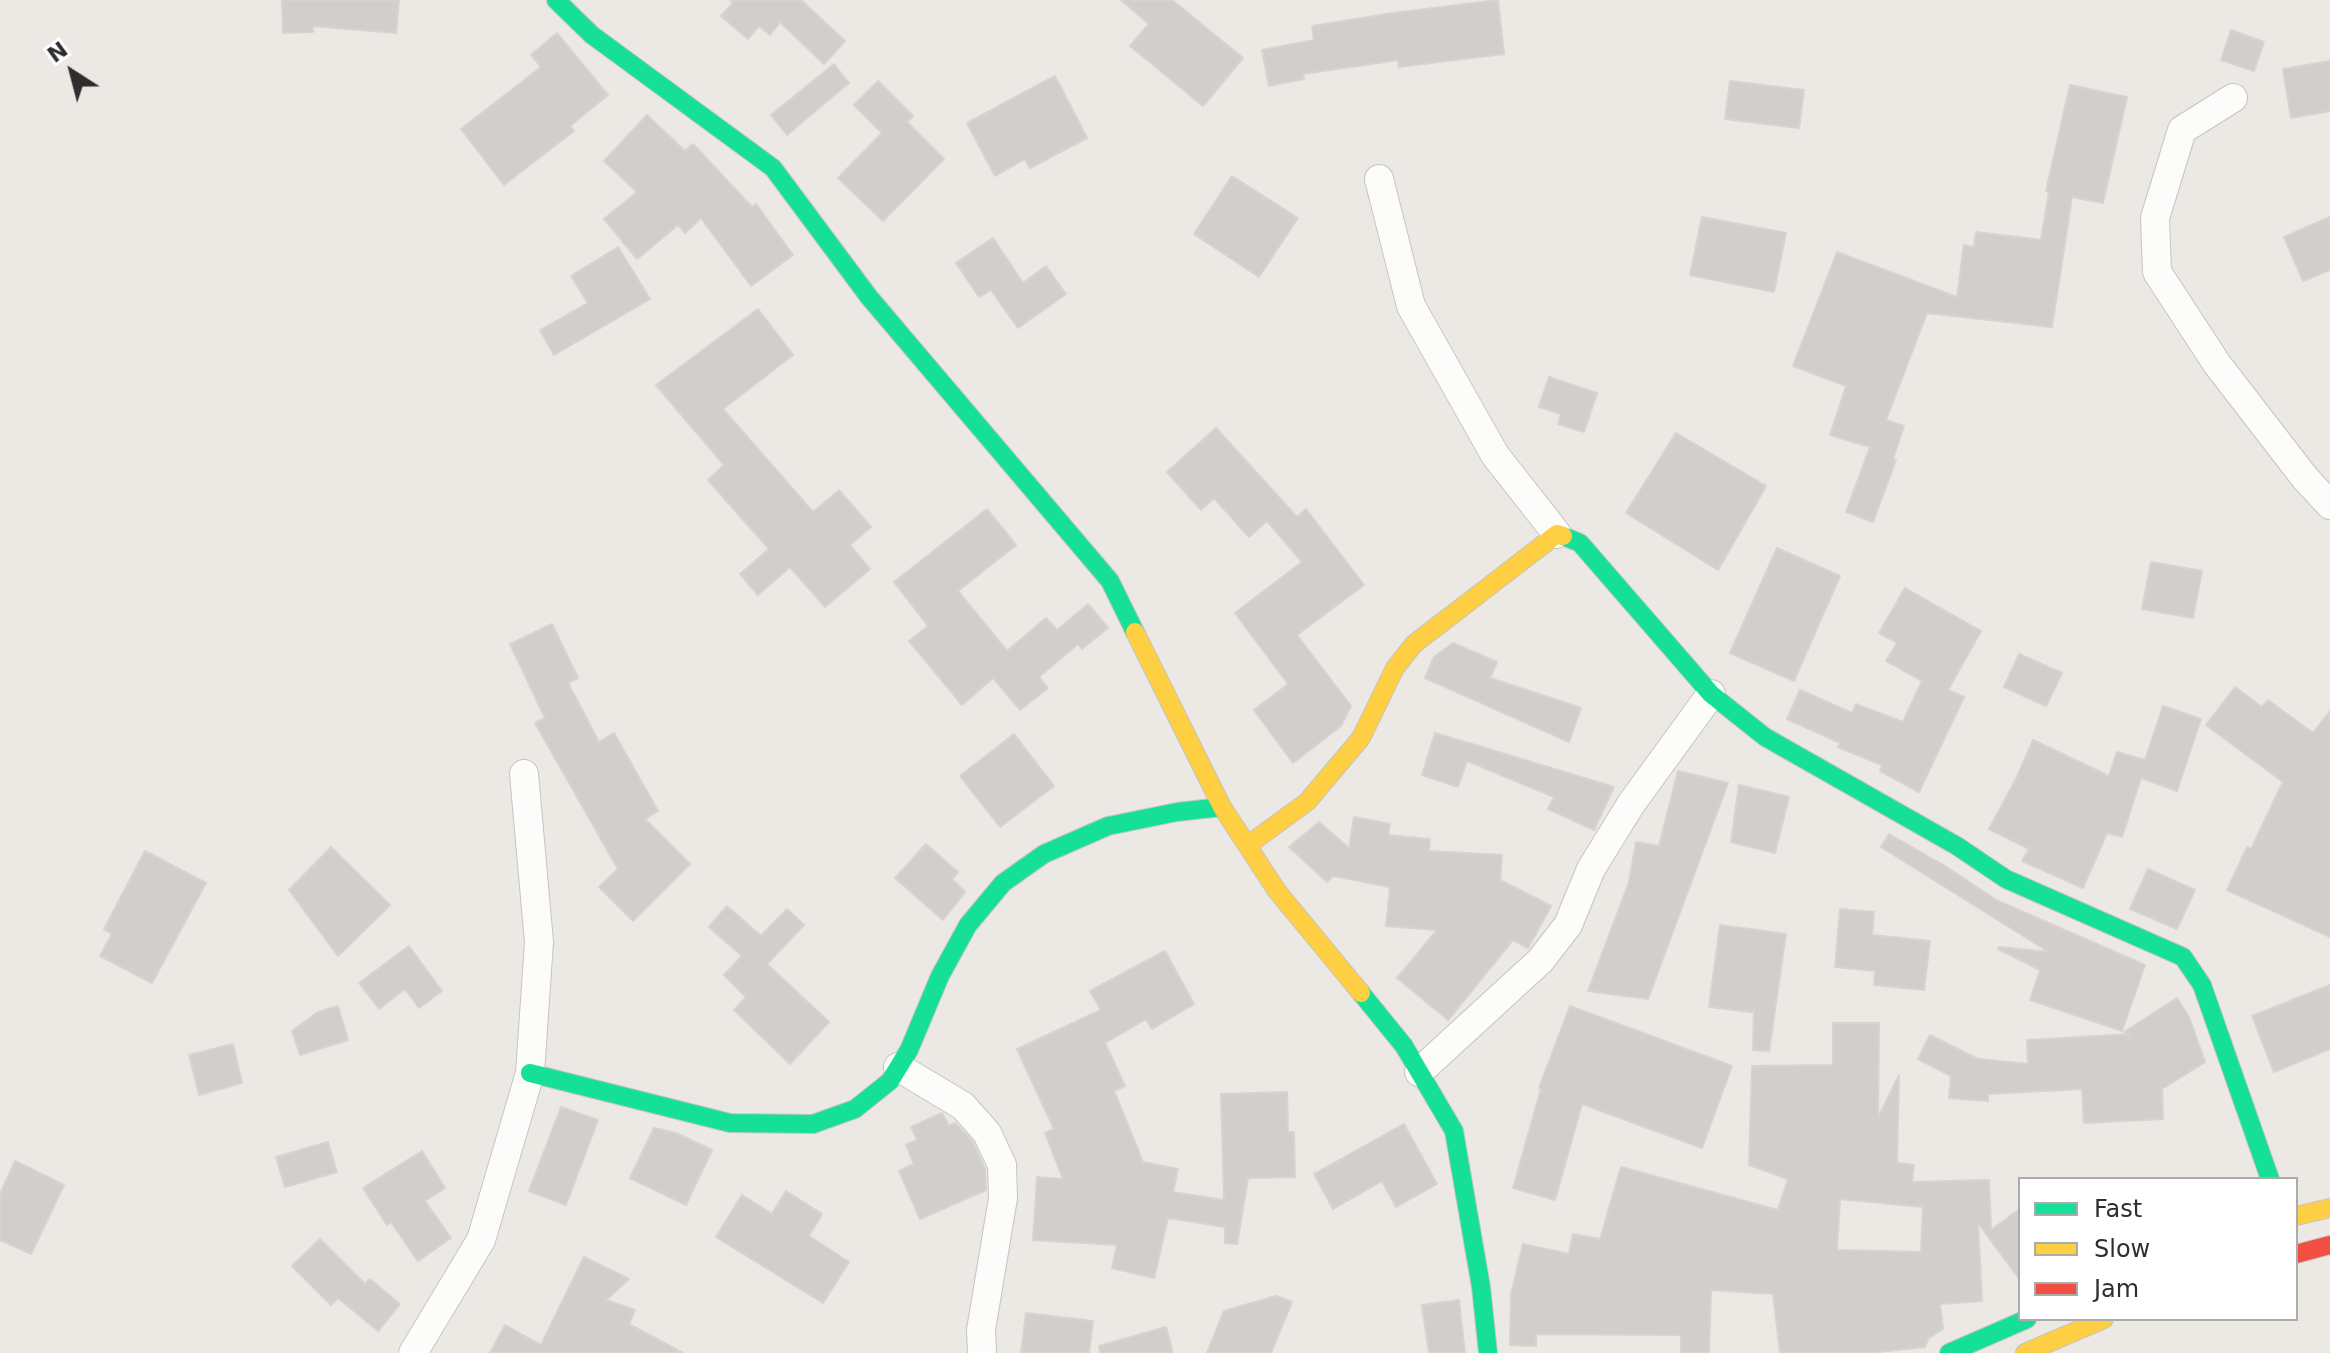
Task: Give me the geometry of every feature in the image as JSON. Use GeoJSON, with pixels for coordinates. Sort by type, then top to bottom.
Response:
{"type":"FeatureCollection","features":[{"type":"Feature","properties":{"kind":"street"},"geometry":{"type":"LineString","coordinates":[[556,0],[592,35],[773,168],[869,297],[1110,581],[1222,807],[1277,891],[1404,1046],[1454,1131],[1481,1287],[1488,1353]]}},
{"type":"Feature","properties":{"kind":"street"},"geometry":{"type":"LineString","coordinates":[[2233,98],[2182,130],[2155,218],[2157,272],[2217,364],[2305,478],[2330,505]]}},
{"type":"Feature","properties":{"kind":"street"},"geometry":{"type":"LineString","coordinates":[[1379,179],[1411,306],[1495,455],[1557,534],[1580,543],[1711,694],[1765,737],[1957,846],[2006,879],[2183,957],[2202,985],[2269,1177]]}},
{"type":"Feature","properties":{"kind":"street"},"geometry":{"type":"LineString","coordinates":[[1248,845],[1307,802],[1361,738],[1395,668],[1414,644],[1557,534]]}},
{"type":"Feature","properties":{"kind":"street"},"geometry":{"type":"LineString","coordinates":[[1419,1072],[1540,961],[1559,937],[1568,925],[1591,869],[1615,830],[1711,694]]}},
{"type":"Feature","properties":{"kind":"street"},"geometry":{"type":"LineString","coordinates":[[413,1353],[481,1240],[530,1073],[539,942],[524,774]]}},
{"type":"Feature","properties":{"kind":"street"},"geometry":{"type":"LineString","coordinates":[[530,1073],[730,1123],[813,1124],[855,1109],[890,1081],[909,1050],[940,976],[968,925],[1003,883],[1044,854],[1108,826],[1177,812],[1222,807]]}},
{"type":"Feature","properties":{"kind":"street"},"geometry":{"type":"LineString","coordinates":[[898,1067],[963,1106],[987,1133],[1002,1165],[1003,1198],[981,1330],[982,1353]]}},
{"type":"Feature","properties":{"kind":"street"},"geometry":{"type":"LineString","coordinates":[[2298,1216],[2330,1208]]}},
{"type":"Feature","properties":{"kind":"street"},"geometry":{"type":"LineString","coordinates":[[2298,1253],[2330,1245]]}},
{"type":"Feature","properties":{"kind":"street"},"geometry":{"type":"LineString","coordinates":[[1949,1353],[2022,1321]]}},
{"type":"Feature","properties":{"kind":"street"},"geometry":{"type":"LineString","coordinates":[[2025,1353],[2099,1321]]}},
{"type":"Feature","properties":{"kind":"building"},"geometry":{"type":"Polygon","coordinates":[[[282,0],[399,0],[396,33],[313,26],[313,32],[283,33],[282,0]]]}},
{"type":"Feature","properties":{"kind":"building"},"geometry":{"type":"Polygon","coordinates":[[[730,0],[801,0],[845,41],[824,64],[780,22],[770,35],[759,26],[748,39],[721,16],[733,3],[730,0]]]}},
{"type":"Feature","properties":{"kind":"building"},"geometry":{"type":"Polygon","coordinates":[[[1121,0],[1172,0],[1243,58],[1203,106],[1130,46],[1149,24],[1121,0]]]}},
{"type":"Feature","properties":{"kind":"building"},"geometry":{"type":"Polygon","coordinates":[[[1498,0],[1504,54],[1399,67],[1398,60],[1303,74],[1304,79],[1269,86],[1262,50],[1314,40],[1312,26],[1498,0]]]}},
{"type":"Feature","properties":{"kind":"building"},"geometry":{"type":"Polygon","coordinates":[[[2231,30],[2264,42],[2254,71],[2221,60],[2231,30]]]}},
{"type":"Feature","properties":{"kind":"building"},"geometry":{"type":"Polygon","coordinates":[[[557,33],[608,95],[570,126],[574,131],[504,185],[461,129],[541,67],[531,55],[557,33]]]}},
{"type":"Feature","properties":{"kind":"building"},"geometry":{"type":"Polygon","coordinates":[[[2330,61],[2330,111],[2291,118],[2283,69],[2330,61]]]}},
{"type":"Feature","properties":{"kind":"building"},"geometry":{"type":"Polygon","coordinates":[[[834,64],[849,83],[787,135],[771,115],[834,64]]]}},
{"type":"Feature","properties":{"kind":"building"},"geometry":{"type":"Polygon","coordinates":[[[1055,76],[1087,138],[1030,168],[1025,159],[995,176],[967,123],[1055,76]]]}},
{"type":"Feature","properties":{"kind":"building"},"geometry":{"type":"Polygon","coordinates":[[[878,81],[913,116],[907,122],[944,159],[883,221],[838,178],[882,133],[854,105],[878,81]]]}},
{"type":"Feature","properties":{"kind":"building"},"geometry":{"type":"Polygon","coordinates":[[[1730,81],[1804,90],[1799,128],[1725,119],[1730,81]]]}},
{"type":"Feature","properties":{"kind":"building"},"geometry":{"type":"Polygon","coordinates":[[[2070,85],[2127,97],[2103,203],[2072,197],[2052,327],[1927,313],[1886,420],[1904,426],[1893,459],[1896,460],[1873,522],[1846,512],[1870,447],[1830,435],[1846,386],[1793,366],[1837,252],[1957,297],[1964,245],[1974,247],[1976,232],[2041,240],[2049,192],[2046,191],[2070,85]]]}},
{"type":"Feature","properties":{"kind":"building"},"geometry":{"type":"Polygon","coordinates":[[[647,115],[685,151],[693,144],[752,207],[756,204],[793,255],[751,286],[701,218],[685,233],[678,225],[637,259],[604,219],[637,192],[604,161],[647,115]]]}},
{"type":"Feature","properties":{"kind":"building"},"geometry":{"type":"Polygon","coordinates":[[[1232,176],[1298,218],[1259,277],[1194,234],[1232,176]]]}},
{"type":"Feature","properties":{"kind":"building"},"geometry":{"type":"Polygon","coordinates":[[[1702,217],[1786,233],[1774,292],[1690,275],[1702,217]]]}},
{"type":"Feature","properties":{"kind":"building"},"geometry":{"type":"Polygon","coordinates":[[[2330,217],[2330,270],[2303,281],[2284,237],[2330,217]]]}},
{"type":"Feature","properties":{"kind":"building"},"geometry":{"type":"Polygon","coordinates":[[[993,238],[1023,283],[1046,266],[1066,294],[1018,328],[991,290],[979,297],[956,263],[993,238]]]}},
{"type":"Feature","properties":{"kind":"building"},"geometry":{"type":"Polygon","coordinates":[[[618,247],[650,299],[554,355],[540,330],[588,303],[571,276],[618,247]]]}},
{"type":"Feature","properties":{"kind":"building"},"geometry":{"type":"Polygon","coordinates":[[[758,309],[793,355],[723,409],[813,512],[839,490],[871,527],[850,545],[870,569],[825,607],[790,567],[758,595],[740,574],[769,549],[708,480],[724,465],[656,385],[758,309]]]}},
{"type":"Feature","properties":{"kind":"building"},"geometry":{"type":"Polygon","coordinates":[[[1549,377],[1597,393],[1584,432],[1558,424],[1561,414],[1539,407],[1549,377]]]}},
{"type":"Feature","properties":{"kind":"building"},"geometry":{"type":"Polygon","coordinates":[[[1216,428],[1297,517],[1306,509],[1364,585],[1297,635],[1351,706],[1341,726],[1293,763],[1254,710],[1288,684],[1235,613],[1302,562],[1267,521],[1249,537],[1214,498],[1201,510],[1167,472],[1216,428]]]}},
{"type":"Feature","properties":{"kind":"building"},"geometry":{"type":"Polygon","coordinates":[[[1676,433],[1766,486],[1718,570],[1626,513],[1676,433]]]}},
{"type":"Feature","properties":{"kind":"building"},"geometry":{"type":"Polygon","coordinates":[[[987,509],[1016,545],[958,591],[1007,651],[1046,618],[1057,630],[1088,604],[1108,628],[1082,649],[1078,644],[1039,677],[1048,688],[1020,710],[993,678],[962,705],[909,641],[928,626],[894,582],[987,509]]]}},
{"type":"Feature","properties":{"kind":"building"},"geometry":{"type":"Polygon","coordinates":[[[1777,548],[1840,576],[1794,681],[1730,653],[1777,548]]]}},
{"type":"Feature","properties":{"kind":"building"},"geometry":{"type":"Polygon","coordinates":[[[2151,562],[2202,571],[2193,618],[2142,609],[2151,562]]]}},
{"type":"Feature","properties":{"kind":"building"},"geometry":{"type":"Polygon","coordinates":[[[1905,588],[1981,631],[1948,690],[1964,697],[1919,792],[1880,771],[1882,765],[1838,747],[1840,743],[1787,719],[1800,690],[1852,713],[1856,704],[1903,722],[1922,681],[1886,661],[1897,643],[1879,633],[1905,588]]]}},
{"type":"Feature","properties":{"kind":"building"},"geometry":{"type":"Polygon","coordinates":[[[552,624],[578,678],[568,683],[599,742],[614,733],[658,811],[645,819],[690,864],[633,921],[599,887],[618,869],[535,723],[545,718],[510,644],[552,624]]]}},
{"type":"Feature","properties":{"kind":"building"},"geometry":{"type":"Polygon","coordinates":[[[1453,643],[1497,662],[1490,678],[1581,708],[1569,742],[1425,678],[1434,657],[1453,643]]]}},
{"type":"Feature","properties":{"kind":"building"},"geometry":{"type":"Polygon","coordinates":[[[2019,654],[2062,673],[2046,706],[2004,687],[2019,654]]]}},
{"type":"Feature","properties":{"kind":"building"},"geometry":{"type":"Polygon","coordinates":[[[2235,687],[2262,707],[2268,700],[2313,733],[2330,711],[2330,937],[2227,890],[2247,847],[2251,849],[2283,782],[2206,725],[2235,687]]]}},
{"type":"Feature","properties":{"kind":"building"},"geometry":{"type":"Polygon","coordinates":[[[2163,706],[2201,719],[2177,791],[2141,778],[2122,837],[2107,833],[2083,888],[2022,861],[2029,849],[1989,829],[2033,740],[2109,776],[2117,752],[2145,760],[2163,706]]]}},
{"type":"Feature","properties":{"kind":"building"},"geometry":{"type":"Polygon","coordinates":[[[1435,733],[1614,787],[1594,830],[1548,809],[1554,797],[1467,761],[1458,787],[1422,775],[1435,733]]]}},
{"type":"Feature","properties":{"kind":"building"},"geometry":{"type":"Polygon","coordinates":[[[1014,734],[1054,786],[1000,827],[960,776],[1014,734]]]}},
{"type":"Feature","properties":{"kind":"building"},"geometry":{"type":"Polygon","coordinates":[[[1678,771],[1728,783],[1648,999],[1588,991],[1629,882],[1636,842],[1659,846],[1678,771]]]}},
{"type":"Feature","properties":{"kind":"building"},"geometry":{"type":"Polygon","coordinates":[[[1739,785],[1789,797],[1775,853],[1731,842],[1739,785]]]}},
{"type":"Feature","properties":{"kind":"building"},"geometry":{"type":"Polygon","coordinates":[[[1354,817],[1390,824],[1388,835],[1430,839],[1429,851],[1502,855],[1500,880],[1551,906],[1528,948],[1513,940],[1448,1020],[1397,978],[1437,930],[1386,926],[1390,887],[1333,876],[1327,882],[1289,847],[1319,822],[1349,848],[1354,817]]]}},
{"type":"Feature","properties":{"kind":"building"},"geometry":{"type":"Polygon","coordinates":[[[1889,834],[1996,900],[2145,965],[2122,1031],[2030,1000],[2040,970],[1998,949],[2049,952],[1881,847],[1889,834]]]}},
{"type":"Feature","properties":{"kind":"building"},"geometry":{"type":"Polygon","coordinates":[[[926,844],[958,872],[952,879],[965,892],[943,920],[895,878],[926,844]]]}},
{"type":"Feature","properties":{"kind":"building"},"geometry":{"type":"Polygon","coordinates":[[[331,847],[390,905],[338,956],[289,890],[331,847]]]}},
{"type":"Feature","properties":{"kind":"building"},"geometry":{"type":"Polygon","coordinates":[[[145,851],[206,883],[152,983],[100,956],[112,934],[104,929],[145,851]]]}},
{"type":"Feature","properties":{"kind":"building"},"geometry":{"type":"Polygon","coordinates":[[[2148,869],[2195,890],[2177,929],[2130,909],[2148,869]]]}},
{"type":"Feature","properties":{"kind":"building"},"geometry":{"type":"Polygon","coordinates":[[[727,906],[761,936],[787,909],[804,925],[767,964],[829,1022],[790,1064],[734,1010],[746,997],[724,975],[742,956],[709,927],[727,906]]]}},
{"type":"Feature","properties":{"kind":"building"},"geometry":{"type":"Polygon","coordinates":[[[1840,909],[1874,912],[1872,935],[1930,941],[1924,990],[1874,985],[1875,971],[1835,967],[1840,909]]]}},
{"type":"Feature","properties":{"kind":"building"},"geometry":{"type":"Polygon","coordinates":[[[1720,925],[1786,934],[1769,1051],[1753,1050],[1754,1008],[1752,1012],[1709,1007],[1720,925]]]}},
{"type":"Feature","properties":{"kind":"building"},"geometry":{"type":"Polygon","coordinates":[[[409,946],[442,991],[419,1008],[405,989],[379,1009],[359,983],[409,946]]]}},
{"type":"Feature","properties":{"kind":"building"},"geometry":{"type":"Polygon","coordinates":[[[1165,951],[1194,1004],[1152,1029],[1146,1019],[1105,1043],[1125,1086],[1114,1091],[1143,1162],[1178,1169],[1173,1192],[1224,1200],[1221,1094],[1287,1092],[1288,1132],[1294,1132],[1295,1177],[1248,1178],[1237,1244],[1225,1243],[1225,1227],[1168,1218],[1154,1278],[1112,1268],[1117,1245],[1033,1240],[1037,1177],[1063,1179],[1045,1133],[1054,1129],[1017,1049],[1101,1010],[1090,991],[1165,951]]]}},
{"type":"Feature","properties":{"kind":"building"},"geometry":{"type":"Polygon","coordinates":[[[2330,985],[2330,1049],[2274,1072],[2252,1016],[2330,985]]]}},
{"type":"Feature","properties":{"kind":"building"},"geometry":{"type":"Polygon","coordinates":[[[2177,998],[2189,1017],[2205,1062],[2162,1089],[2163,1119],[2084,1123],[2082,1089],[1988,1094],[1988,1101],[1949,1098],[1951,1076],[1918,1059],[1930,1035],[1978,1059],[2028,1064],[2027,1040],[2131,1034],[2124,1032],[2177,998]]]}},
{"type":"Feature","properties":{"kind":"building"},"geometry":{"type":"Polygon","coordinates":[[[338,1006],[348,1040],[300,1055],[292,1031],[318,1012],[338,1006]]]}},
{"type":"Feature","properties":{"kind":"building"},"geometry":{"type":"Polygon","coordinates":[[[1570,1006],[1732,1066],[1702,1148],[1582,1104],[1555,1200],[1513,1188],[1539,1088],[1570,1006]]]}},
{"type":"Feature","properties":{"kind":"building"},"geometry":{"type":"Polygon","coordinates":[[[1833,1023],[1879,1023],[1878,1118],[1899,1075],[1897,1163],[1914,1165],[1912,1182],[1989,1180],[1991,1230],[2018,1210],[2018,1277],[1978,1223],[1982,1301],[1940,1304],[1943,1329],[1929,1338],[1925,1347],[1868,1353],[1780,1353],[1773,1294],[1711,1290],[1709,1353],[1681,1353],[1681,1335],[1536,1334],[1536,1346],[1510,1345],[1511,1294],[1523,1244],[1569,1254],[1573,1234],[1600,1239],[1621,1167],[1778,1210],[1788,1179],[1749,1165],[1752,1066],[1833,1065],[1833,1023]],[[1840,1199],[1837,1250],[1921,1252],[1923,1207],[1840,1199]]]}},
{"type":"Feature","properties":{"kind":"building"},"geometry":{"type":"Polygon","coordinates":[[[233,1044],[242,1083],[199,1095],[189,1055],[233,1044]]]}},
{"type":"Feature","properties":{"kind":"building"},"geometry":{"type":"Polygon","coordinates":[[[561,1107],[598,1120],[566,1205],[529,1191],[561,1107]]]}},
{"type":"Feature","properties":{"kind":"building"},"geometry":{"type":"Polygon","coordinates":[[[942,1113],[949,1126],[955,1123],[973,1142],[985,1169],[986,1190],[920,1219],[899,1171],[914,1164],[906,1145],[917,1140],[911,1127],[942,1113]]]}},
{"type":"Feature","properties":{"kind":"building"},"geometry":{"type":"Polygon","coordinates":[[[1404,1124],[1437,1184],[1396,1207],[1382,1181],[1333,1209],[1314,1174],[1404,1124]]]}},
{"type":"Feature","properties":{"kind":"building"},"geometry":{"type":"Polygon","coordinates":[[[654,1128],[676,1133],[712,1150],[686,1205],[630,1178],[654,1128]]]}},
{"type":"Feature","properties":{"kind":"building"},"geometry":{"type":"Polygon","coordinates":[[[328,1142],[337,1172],[285,1187],[276,1157],[328,1142]]]}},
{"type":"Feature","properties":{"kind":"building"},"geometry":{"type":"Polygon","coordinates":[[[422,1151],[445,1188],[425,1201],[451,1238],[418,1261],[391,1222],[387,1225],[363,1188],[422,1151]]]}},
{"type":"Feature","properties":{"kind":"building"},"geometry":{"type":"Polygon","coordinates":[[[15,1161],[64,1185],[31,1254],[0,1240],[0,1194],[15,1161]]]}},
{"type":"Feature","properties":{"kind":"building"},"geometry":{"type":"Polygon","coordinates":[[[786,1191],[822,1214],[809,1236],[849,1262],[823,1303],[716,1237],[742,1195],[772,1214],[786,1191]]]}},
{"type":"Feature","properties":{"kind":"building"},"geometry":{"type":"Polygon","coordinates":[[[320,1239],[365,1284],[370,1279],[400,1304],[378,1331],[338,1298],[331,1305],[292,1266],[320,1239]]]}},
{"type":"Feature","properties":{"kind":"building"},"geometry":{"type":"Polygon","coordinates":[[[584,1257],[629,1279],[606,1300],[635,1310],[629,1324],[683,1353],[490,1353],[505,1325],[541,1345],[584,1257]]]}},
{"type":"Feature","properties":{"kind":"building"},"geometry":{"type":"Polygon","coordinates":[[[1276,1296],[1292,1302],[1271,1353],[1207,1353],[1224,1311],[1276,1296]]]}},
{"type":"Feature","properties":{"kind":"building"},"geometry":{"type":"Polygon","coordinates":[[[1459,1300],[1465,1353],[1429,1353],[1422,1305],[1459,1300]]]}},
{"type":"Feature","properties":{"kind":"building"},"geometry":{"type":"Polygon","coordinates":[[[1026,1313],[1093,1321],[1089,1353],[1021,1353],[1026,1313]]]}},
{"type":"Feature","properties":{"kind":"building"},"geometry":{"type":"Polygon","coordinates":[[[1166,1327],[1173,1353],[1100,1353],[1099,1346],[1166,1327]]]}},
{"type":"Feature","properties":{"kind":"traffic: fast"},"geometry":{"type":"LineString","coordinates":[[556,0],[592,35],[773,168],[869,297],[1110,581],[1135,632]]}},
{"type":"Feature","properties":{"kind":"traffic: fast"},"geometry":{"type":"LineString","coordinates":[[1563,536],[1580,543],[1711,694],[1765,737],[1957,846],[2006,879],[2183,957],[2202,985],[2269,1177]]}},
{"type":"Feature","properties":{"kind":"traffic: fast"},"geometry":{"type":"LineString","coordinates":[[530,1073],[730,1123],[813,1124],[855,1109],[890,1081],[909,1050],[940,976],[968,925],[1003,883],[1044,854],[1108,826],[1177,812],[1222,807]]}},
{"type":"Feature","properties":{"kind":"traffic: fast"},"geometry":{"type":"LineString","coordinates":[[1361,993],[1404,1046],[1454,1131],[1481,1287],[1488,1353]]}},
{"type":"Feature","properties":{"kind":"traffic: fast"},"geometry":{"type":"LineString","coordinates":[[1949,1353],[2022,1321]]}},
{"type":"Feature","properties":{"kind":"traffic: slow"},"geometry":{"type":"LineString","coordinates":[[1248,845],[1307,802],[1361,738],[1395,668],[1414,644],[1557,534],[1563,536]]}},
{"type":"Feature","properties":{"kind":"traffic: slow"},"geometry":{"type":"LineString","coordinates":[[1135,632],[1222,807],[1277,891],[1361,993]]}},
{"type":"Feature","properties":{"kind":"traffic: slow"},"geometry":{"type":"LineString","coordinates":[[2298,1216],[2330,1208]]}},
{"type":"Feature","properties":{"kind":"traffic: slow"},"geometry":{"type":"LineString","coordinates":[[2025,1353],[2099,1321]]}},
{"type":"Feature","properties":{"kind":"traffic: jam"},"geometry":{"type":"LineString","coordinates":[[2298,1253],[2330,1245]]}}]}
